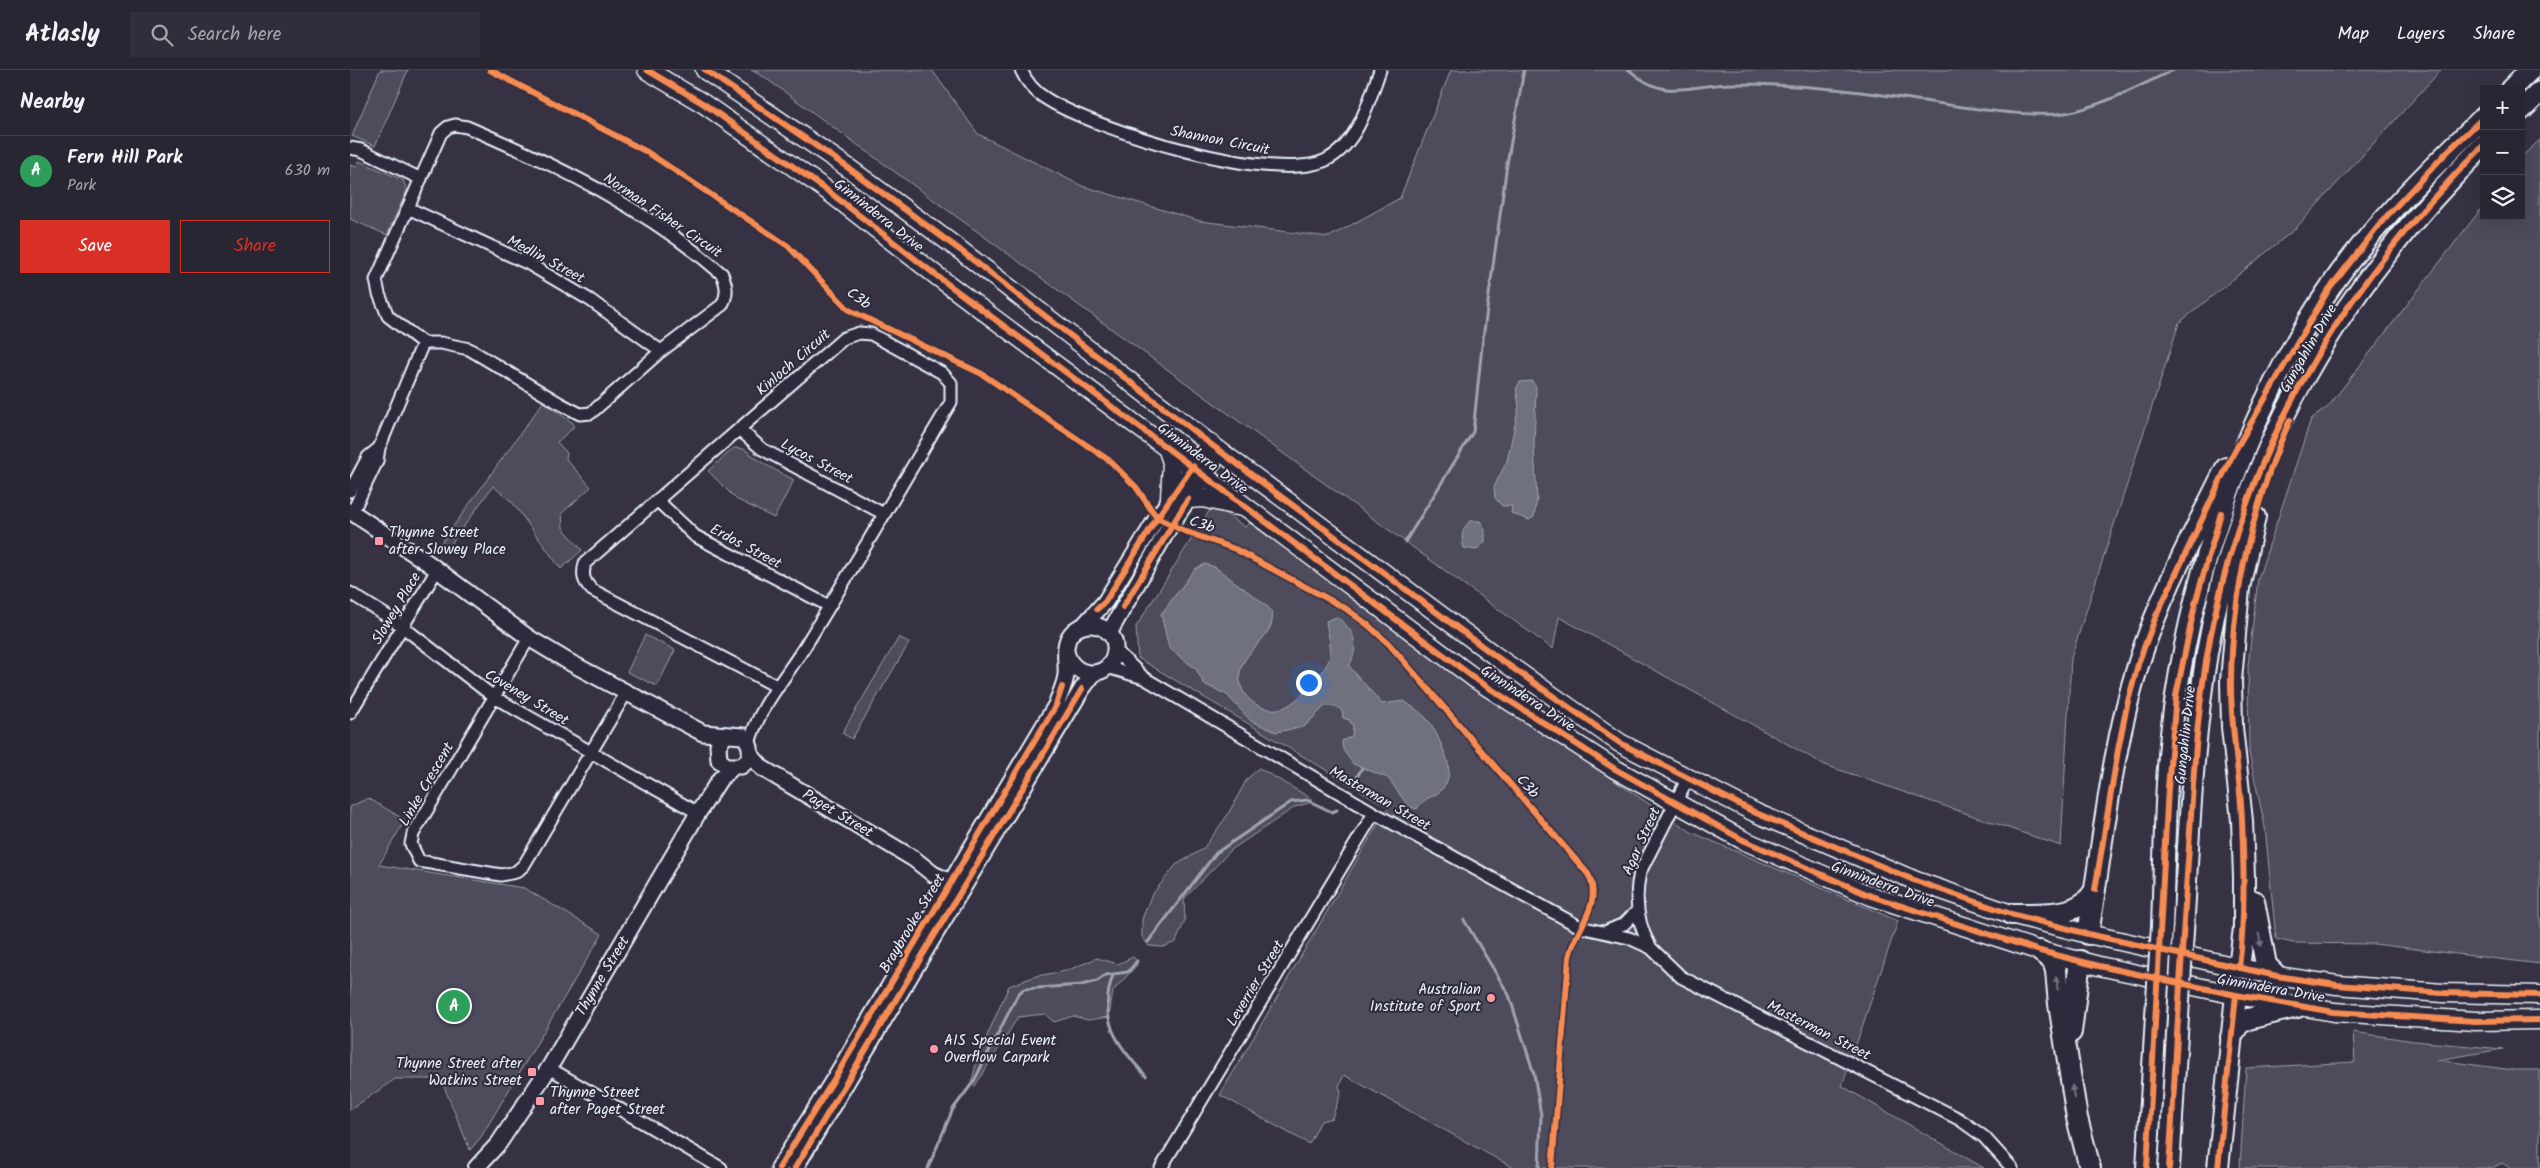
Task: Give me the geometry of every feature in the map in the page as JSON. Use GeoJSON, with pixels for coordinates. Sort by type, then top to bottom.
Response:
{"type":"FeatureCollection","features":[{"type":"Feature","properties":{"kind":"highway"},"geometry":{"type":"LineString","coordinates":[[2515,85],[2530,70]]}},
{"type":"Feature","properties":{"kind":"highway"},"geometry":{"type":"LineString","coordinates":[[2525,106],[2540,92]]}},
{"type":"Feature","properties":{"kind":"highway","name":"Gungahlin Drive"},"geometry":{"type":"LineString","coordinates":[[2147,1168],[2162,926],[2168,788],[2176,696],[2207,557],[2233,479],[2264,399],[2327,292],[2355,255],[2416,184],[2480,121]]}},
{"type":"Feature","properties":{"kind":"highway","name":"Gungahlin Drive"},"geometry":{"type":"LineString","coordinates":[[2169,1168],[2196,735],[2207,653],[2216,609],[2241,520],[2266,452],[2288,407],[2347,306],[2396,240],[2480,149]]}},
{"type":"Feature","properties":{"kind":"highway"},"geometry":{"type":"LineString","coordinates":[[2239,968],[2245,906],[2242,821],[2232,727],[2231,681],[2239,588],[2249,539],[2268,474],[2324,344]]}},
{"type":"Feature","properties":{"kind":"highway"},"geometry":{"type":"LineString","coordinates":[[2088,934],[2118,750],[2127,705],[2139,661],[2156,616],[2211,498],[2264,399]]}},
{"type":"Feature","properties":{"kind":"highway"},"geometry":{"type":"LineString","coordinates":[[2242,821],[2250,842],[2254,900],[2262,953],[2266,965],[2277,976]]}},
{"type":"Feature","properties":{"kind":"highway"},"geometry":{"type":"LineString","coordinates":[[2011,914],[2053,913],[2078,907],[2088,902],[2096,890]]}},
{"type":"Feature","properties":{"kind":"highway"},"geometry":{"type":"LineString","coordinates":[[2040,951],[2053,961],[2056,972],[2077,1118],[2090,1168]]}},
{"type":"Feature","properties":{"kind":"highway"},"geometry":{"type":"LineString","coordinates":[[2069,1066],[2072,1010],[2080,961]]}},
{"type":"Feature","properties":{"kind":"highway"},"geometry":{"type":"LineString","coordinates":[[2218,1168],[2236,995]]}},
{"type":"Feature","properties":{"kind":"highway"},"geometry":{"type":"LineString","coordinates":[[2231,1038],[2239,1024],[2248,1019],[2296,1007]]}},
{"type":"Feature","properties":{"kind":"main road","name":"Ginninderra Drive"},"geometry":{"type":"LineString","coordinates":[[647,70],[704,104],[828,191],[937,276],[1477,680],[1614,769],[1743,840],[1871,896],[2040,951],[2080,961],[2236,995],[2296,1007],[2334,1012],[2441,1019],[2540,1020]]}},
{"type":"Feature","properties":{"kind":"main road","name":"Ginninderra Drive"},"geometry":{"type":"LineString","coordinates":[[705,70],[847,167],[960,250],[1214,448],[1494,655],[1620,743],[1756,813],[1892,872],[2011,914],[2088,934],[2277,976],[2338,985],[2434,992],[2540,995]]}},
{"type":"Feature","properties":{"kind":"main road"},"geometry":{"type":"LineString","coordinates":[[1166,446],[1172,462],[1170,498]]}},
{"type":"Feature","properties":{"kind":"main road"},"geometry":{"type":"LineString","coordinates":[[1188,500],[1203,498],[1248,508]]}},
{"type":"Feature","properties":{"kind":"main road"},"geometry":{"type":"LineString","coordinates":[[2080,961],[2088,934]]}},
{"type":"Feature","properties":{"kind":"main road"},"geometry":{"type":"LineString","coordinates":[[2236,995],[2239,968]]}},
{"type":"Feature","properties":{"kind":"street","name":"Shannon Circuit"},"geometry":{"type":"LineString","coordinates":[[1021,70],[1032,88],[1045,99],[1129,134],[1208,155],[1297,168],[1313,166],[1328,160],[1346,144],[1355,130],[1380,70]]}},
{"type":"Feature","properties":{"kind":"street","name":"Norman Fisher Circuit"},"geometry":{"type":"LineString","coordinates":[[456,125],[467,126],[545,160],[605,193],[708,262],[722,274],[726,282],[727,296],[722,305],[662,351],[602,405],[591,413],[580,414],[470,349],[441,343],[423,343],[388,316],[379,294],[376,280],[421,179],[440,133],[448,127],[456,125]]}},
{"type":"Feature","properties":{"kind":"street"},"geometry":{"type":"LineString","coordinates":[[350,148],[361,150],[421,179]]}},
{"type":"Feature","properties":{"kind":"street","name":"Medlin Street"},"geometry":{"type":"LineString","coordinates":[[408,208],[529,264],[590,300],[662,351]]}},
{"type":"Feature","properties":{"kind":"street","name":"Kinloch Circuit"},"geometry":{"type":"LineString","coordinates":[[744,758],[755,723],[830,606],[951,402],[951,383],[942,373],[871,334],[859,333],[844,338],[585,563],[582,574],[585,583],[592,590],[778,687]]}},
{"type":"Feature","properties":{"kind":"street"},"geometry":{"type":"LineString","coordinates":[[423,343],[379,448],[377,461],[351,512],[437,570],[529,638],[626,693],[703,733],[732,735]]}},
{"type":"Feature","properties":{"kind":"street","name":"Lycos Street"},"geometry":{"type":"LineString","coordinates":[[738,429],[762,449],[884,514]]}},
{"type":"Feature","properties":{"kind":"street"},"geometry":{"type":"LineString","coordinates":[[350,492],[368,457],[379,448]]}},
{"type":"Feature","properties":{"kind":"street"},"geometry":{"type":"LineString","coordinates":[[1083,626],[1098,626],[1109,633],[1115,650],[1100,670],[1086,673],[1075,668],[1069,661],[1066,651],[1070,636],[1083,626],[1105,602],[1170,498],[1198,470],[1214,448]]}},
{"type":"Feature","properties":{"kind":"street"},"geometry":{"type":"LineString","coordinates":[[1109,633],[1156,550],[1188,500],[1198,470]]}},
{"type":"Feature","properties":{"kind":"street","name":"Erdos Street"},"geometry":{"type":"LineString","coordinates":[[658,500],[695,536],[830,606]]}},
{"type":"Feature","properties":{"kind":"street","name":"Slowey Place"},"geometry":{"type":"LineString","coordinates":[[350,713],[437,570]]}},
{"type":"Feature","properties":{"kind":"street","name":"Coveney Street"},"geometry":{"type":"LineString","coordinates":[[350,593],[402,627],[494,697],[698,813]]}},
{"type":"Feature","properties":{"kind":"street","name":"Linke Crescent"},"geometry":{"type":"LineString","coordinates":[[529,638],[413,834],[411,844],[419,861],[501,875],[516,872],[524,865],[626,693]]}},
{"type":"Feature","properties":{"kind":"street","name":"Masterman Street"},"geometry":{"type":"LineString","coordinates":[[1115,650],[1144,678],[1374,812],[1580,927],[1629,938],[1651,948],[1681,977],[1959,1119],[1984,1136],[2012,1168]]}},
{"type":"Feature","properties":{"kind":"street","name":"Braybrooke Street"},"geometry":{"type":"LineString","coordinates":[[795,1168],[1056,705],[1066,678],[1066,651]]}},
{"type":"Feature","properties":{"kind":"street","name":"Braybrooke Street"},"geometry":{"type":"LineString","coordinates":[[779,1168],[956,883],[1100,670]]}},
{"type":"Feature","properties":{"kind":"street","name":"Masterman Street"},"geometry":{"type":"LineString","coordinates":[[1100,670],[1144,678]]}},
{"type":"Feature","properties":{"kind":"street","name":"Kinloch Circuit"},"geometry":{"type":"LineString","coordinates":[[732,735],[755,723]]}},
{"type":"Feature","properties":{"kind":"street"},"geometry":{"type":"LineString","coordinates":[[703,733],[718,755],[744,758]]}},
{"type":"Feature","properties":{"kind":"street"},"geometry":{"type":"LineString","coordinates":[[720,779],[718,755],[721,740],[732,735]]}},
{"type":"Feature","properties":{"kind":"street"},"geometry":{"type":"LineString","coordinates":[[732,735],[744,758]]}},
{"type":"Feature","properties":{"kind":"street","name":"Paget Street"},"geometry":{"type":"LineString","coordinates":[[744,758],[956,883]]}},
{"type":"Feature","properties":{"kind":"street","name":"Thynne Street"},"geometry":{"type":"LineString","coordinates":[[476,1168],[499,1143],[548,1068],[698,813],[720,779],[744,758]]}},
{"type":"Feature","properties":{"kind":"street","name":"Agar Street"},"geometry":{"type":"LineString","coordinates":[[1651,948],[1643,934],[1636,889],[1640,872],[1688,778]]}},
{"type":"Feature","properties":{"kind":"street","name":"Leverrier Street"},"geometry":{"type":"LineString","coordinates":[[1161,1168],[1374,812]]}},
{"type":"Feature","properties":{"kind":"street"},"geometry":{"type":"LineString","coordinates":[[1606,932],[1624,924],[1638,910]]}},
{"type":"Feature","properties":{"kind":"street"},"geometry":{"type":"LineString","coordinates":[[548,1068],[720,1168]]}},
{"type":"Feature","properties":{"kind":"shaded area"},"geometry":{"type":"Polygon","coordinates":[[[380,70],[408,70],[375,146],[352,136],[380,70]]]}},
{"type":"Feature","properties":{"kind":"shaded area"},"geometry":{"type":"Polygon","coordinates":[[[751,70],[932,70],[978,134],[1082,186],[1200,221],[1329,237],[1400,198],[1451,70],[2441,70],[2295,229],[2179,323],[2071,658],[2061,846],[1825,765],[1559,617],[1553,649],[764,77],[751,70]]]}},
{"type":"Feature","properties":{"kind":"shaded area"},"geometry":{"type":"Polygon","coordinates":[[[2540,140],[2540,964],[2374,944],[2293,943],[2276,939],[2265,827],[2249,753],[2248,665],[2258,579],[2311,419],[2328,407],[2480,210],[2480,220],[2525,220],[2525,153],[2540,140]]]}},
{"type":"Feature","properties":{"kind":"shaded area"},"geometry":{"type":"Polygon","coordinates":[[[359,161],[403,180],[407,190],[387,235],[350,219],[350,165],[356,167],[359,161]]]}},
{"type":"Feature","properties":{"kind":"shaded area"},"geometry":{"type":"Polygon","coordinates":[[[543,402],[573,423],[573,428],[557,442],[567,453],[566,459],[591,487],[562,513],[563,528],[582,550],[561,569],[512,502],[493,486],[446,551],[439,546],[543,402]]]}},
{"type":"Feature","properties":{"kind":"shaded area"},"geometry":{"type":"Polygon","coordinates":[[[734,448],[744,449],[764,464],[794,480],[774,518],[736,499],[708,471],[734,448]]]}},
{"type":"Feature","properties":{"kind":"shaded area"},"geometry":{"type":"Polygon","coordinates":[[[1213,505],[1245,527],[1250,523],[1355,597],[1467,682],[1691,832],[1898,921],[1842,1086],[1984,1168],[1514,1168],[1344,1075],[1339,1086],[1341,1092],[1332,1118],[1321,1121],[1309,1144],[1220,1095],[1388,807],[1138,658],[1136,627],[1213,505]]]}},
{"type":"Feature","properties":{"kind":"shaded area"},"geometry":{"type":"Polygon","coordinates":[[[645,635],[675,650],[657,686],[627,672],[645,635]]]}},
{"type":"Feature","properties":{"kind":"shaded area"},"geometry":{"type":"Polygon","coordinates":[[[899,637],[909,643],[852,739],[842,733],[899,637]]]}},
{"type":"Feature","properties":{"kind":"shaded area"},"geometry":{"type":"Polygon","coordinates":[[[1259,768],[1312,799],[1312,802],[1295,807],[1231,850],[1184,899],[1185,920],[1176,942],[1163,947],[1149,946],[1142,937],[1142,919],[1151,896],[1176,865],[1203,849],[1227,816],[1247,779],[1259,768]]]}},
{"type":"Feature","properties":{"kind":"shaded area"},"geometry":{"type":"Polygon","coordinates":[[[368,798],[405,820],[379,865],[524,888],[602,934],[481,1137],[470,1150],[441,1079],[395,1079],[350,1110],[350,807],[368,798]]]}},
{"type":"Feature","properties":{"kind":"shaded area"},"geometry":{"type":"Polygon","coordinates":[[[1133,957],[1137,961],[1137,965],[1113,991],[1109,1017],[1088,1020],[1073,1016],[1054,1022],[1045,1014],[1018,1017],[975,1086],[971,1085],[978,1056],[1009,986],[1036,976],[1066,971],[1097,958],[1118,964],[1133,957]]]}},
{"type":"Feature","properties":{"kind":"shaded area"},"geometry":{"type":"Polygon","coordinates":[[[2353,1032],[2414,1041],[2503,1049],[2437,1060],[2513,1070],[2540,1070],[2540,1168],[2510,1168],[2502,1163],[2492,1168],[2240,1168],[2246,1068],[2355,1062],[2353,1032]]]}},
{"type":"Feature","properties":{"kind":"water"},"geometry":{"type":"Polygon","coordinates":[[[1532,381],[1536,387],[1534,447],[1537,499],[1534,517],[1529,520],[1511,513],[1512,506],[1502,506],[1495,498],[1494,487],[1507,461],[1519,406],[1516,389],[1520,382],[1532,381]]]}},
{"type":"Feature","properties":{"kind":"water"},"geometry":{"type":"Polygon","coordinates":[[[1470,521],[1480,521],[1485,530],[1485,542],[1476,550],[1464,548],[1463,544],[1463,531],[1470,521]]]}},
{"type":"Feature","properties":{"kind":"water"},"geometry":{"type":"Polygon","coordinates":[[[1205,564],[1215,567],[1266,605],[1272,612],[1272,622],[1268,631],[1242,664],[1240,674],[1241,686],[1248,698],[1259,706],[1278,709],[1291,704],[1305,692],[1319,677],[1328,662],[1330,648],[1326,621],[1336,617],[1348,627],[1354,638],[1354,652],[1349,666],[1382,704],[1404,701],[1430,722],[1444,751],[1448,765],[1448,779],[1440,792],[1423,802],[1417,809],[1409,807],[1388,778],[1353,764],[1343,750],[1342,741],[1352,736],[1353,726],[1349,720],[1343,718],[1342,711],[1336,706],[1325,706],[1304,727],[1276,732],[1251,721],[1227,695],[1204,684],[1196,669],[1169,648],[1161,614],[1195,569],[1205,564]]]}},
{"type":"Feature","properties":{"kind":"waterway"},"geometry":{"type":"LineString","coordinates":[[1405,542],[1473,432],[1482,346],[1507,164],[1524,70]]}},
{"type":"Feature","properties":{"kind":"waterway"},"geometry":{"type":"LineString","coordinates":[[1629,70],[1642,80],[1667,89],[1733,84],[1797,86],[1860,92],[1999,112],[2038,114],[2070,112],[2101,103],[2174,70]]}},
{"type":"Feature","properties":{"kind":"waterway"},"geometry":{"type":"LineString","coordinates":[[1353,784],[1362,768]]}},
{"type":"Feature","properties":{"kind":"waterway"},"geometry":{"type":"LineString","coordinates":[[1148,942],[1216,853],[1291,802],[1307,800],[1332,812],[1337,810]]}},
{"type":"Feature","properties":{"kind":"waterway"},"geometry":{"type":"LineString","coordinates":[[1464,920],[1509,995],[1534,1074],[1541,1115],[1539,1168]]}},
{"type":"Feature","properties":{"kind":"waterway"},"geometry":{"type":"LineString","coordinates":[[928,1168],[953,1109],[974,1081],[1018,994],[1024,989],[1081,985],[1097,981],[1106,975],[1128,972],[1137,961]]}},
{"type":"Feature","properties":{"kind":"waterway"},"geometry":{"type":"LineString","coordinates":[[1113,975],[1107,1005],[1109,1018],[1113,1030],[1126,1053],[1146,1076]]}},
{"type":"Feature","properties":{"kind":"cycle path","name":"C3b"},"geometry":{"type":"LineString","coordinates":[[490,70],[647,152],[788,246],[849,310],[982,374],[1110,461],[1136,487],[1157,518],[1184,531],[1235,549],[1345,608],[1389,644],[1588,874],[1592,885],[1593,896],[1591,906],[1569,957],[1552,1168]]}},
{"type":"Feature","properties":{"kind":"cycle path"},"geometry":{"type":"LineString","coordinates":[[647,70],[704,104],[828,191],[937,276],[1477,680],[1615,769],[1743,840],[1871,896],[2040,951],[2099,966],[2236,995],[2334,1012],[2475,1021],[2540,1020]]}},
{"type":"Feature","properties":{"kind":"cycle path"},"geometry":{"type":"LineString","coordinates":[[705,70],[847,167],[960,250],[1209,443],[1494,655],[1620,743],[1756,813],[1916,881],[2011,914],[2088,934],[2277,976],[2337,985],[2443,993],[2540,995]]}},
{"type":"Feature","properties":{"kind":"cycle path"},"geometry":{"type":"LineString","coordinates":[[2095,890],[2118,750],[2127,705],[2139,661],[2156,616],[2233,454],[2327,292],[2384,219],[2448,151],[2480,121]]}},
{"type":"Feature","properties":{"kind":"cycle path"},"geometry":{"type":"LineString","coordinates":[[2169,1168],[2183,927],[2201,698],[2216,610],[2234,543],[2256,479],[2284,417],[2316,358],[2352,301],[2392,247],[2436,195],[2480,149]]}},
{"type":"Feature","properties":{"kind":"cycle path"},"geometry":{"type":"LineString","coordinates":[[2239,968],[2243,912],[2243,857],[2241,802],[2231,698],[2232,647],[2247,547],[2266,482],[2290,420]]}},
{"type":"Feature","properties":{"kind":"cycle path"},"geometry":{"type":"LineString","coordinates":[[1097,609],[1105,602],[1157,518],[1193,466]]}},
{"type":"Feature","properties":{"kind":"cycle path"},"geometry":{"type":"LineString","coordinates":[[1123,607],[1188,499]]}},
{"type":"Feature","properties":{"kind":"cycle path"},"geometry":{"type":"LineString","coordinates":[[2147,1168],[2168,788],[2176,696],[2195,604],[2221,513]]}},
{"type":"Feature","properties":{"kind":"cycle path"},"geometry":{"type":"LineString","coordinates":[[779,1168],[836,1076],[1056,705],[1062,687]]}},
{"type":"Feature","properties":{"kind":"cycle path"},"geometry":{"type":"LineString","coordinates":[[795,1168],[1082,689]]}},
{"type":"Feature","properties":{"kind":"cycle path"},"geometry":{"type":"LineString","coordinates":[[2218,1168],[2236,995]]}},
{"type":"Feature","properties":{"kind":"place","name":"Thynne Street after Slowey Place"},"geometry":{"type":"Point","coordinates":[379,541]}},
{"type":"Feature","properties":{"kind":"place","name":"Australian Institute of Sport"},"geometry":{"type":"Point","coordinates":[1491,998]}},
{"type":"Feature","properties":{"kind":"place","name":"Fern Hill Park"},"geometry":{"type":"Point","coordinates":[454,1006]}},
{"type":"Feature","properties":{"kind":"place","name":"AIS Special Event Overflow Carpark"},"geometry":{"type":"Point","coordinates":[934,1049]}},
{"type":"Feature","properties":{"kind":"place","name":"Thynne Street after Watkins Street"},"geometry":{"type":"Point","coordinates":[532,1072]}},
{"type":"Feature","properties":{"kind":"place","name":"Thynne Street after Paget Street"},"geometry":{"type":"Point","coordinates":[540,1101]}}]}
